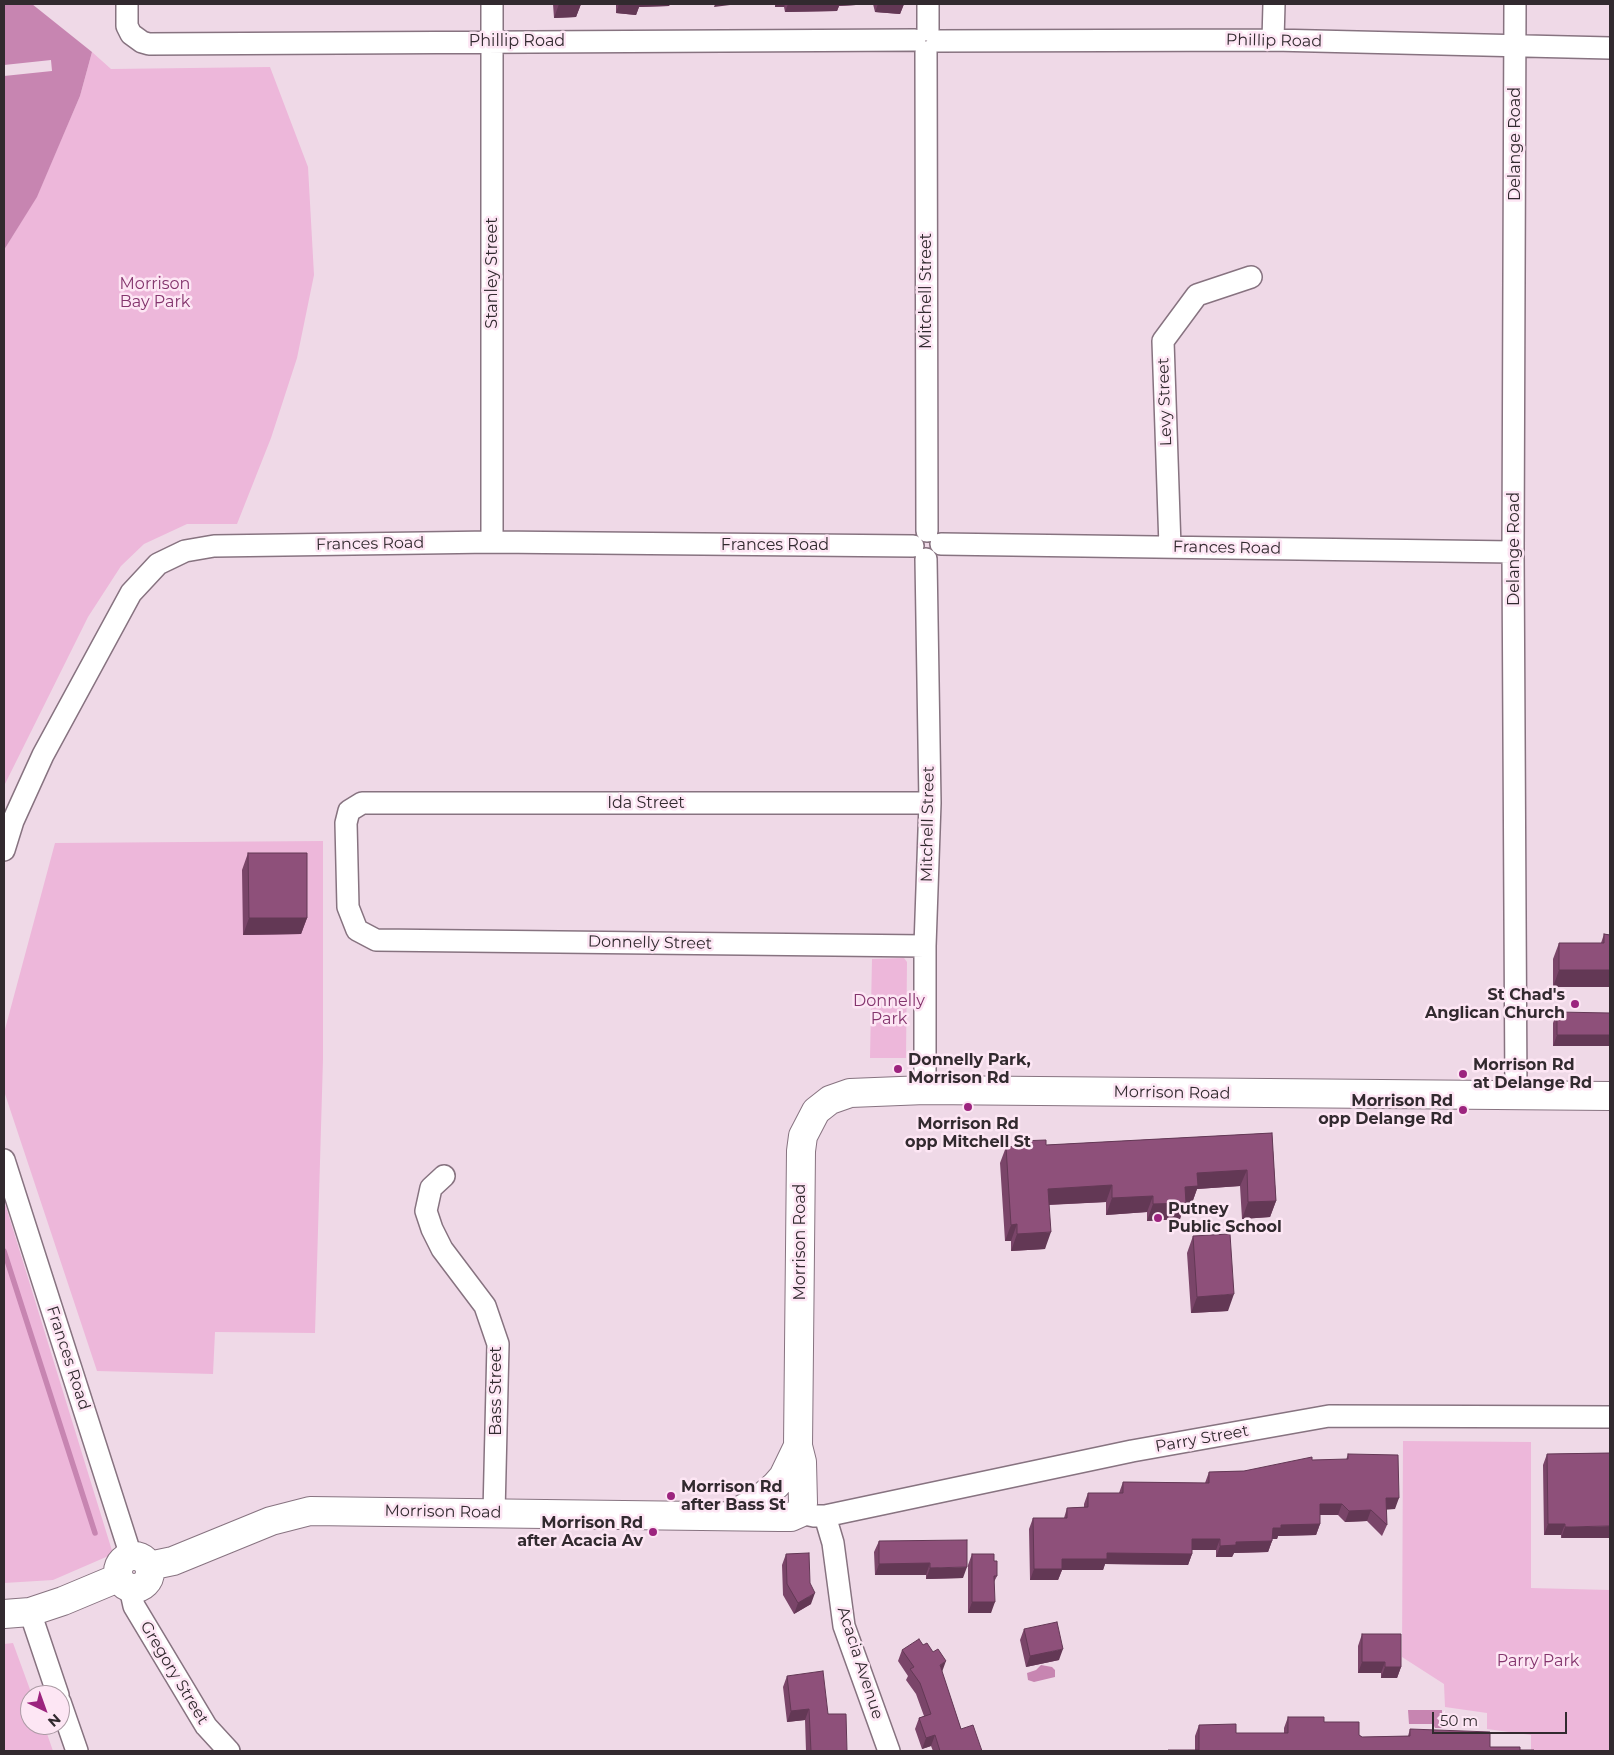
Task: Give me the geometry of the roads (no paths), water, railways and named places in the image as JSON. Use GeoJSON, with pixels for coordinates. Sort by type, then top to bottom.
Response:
{"type":"FeatureCollection","features":[{"type":"Feature","properties":{"kind":"street","name":"Phillip Road"},"geometry":{"type":"LineString","coordinates":[[127,4],[127,26],[136,38],[149,44],[1273,40],[1610,48]]}},
{"type":"Feature","properties":{"kind":"street","name":"Stanley Street"},"geometry":{"type":"LineString","coordinates":[[492,4],[492,542]]}},
{"type":"Feature","properties":{"kind":"street","name":"Mitchell Street"},"geometry":{"type":"LineString","coordinates":[[925,1090],[925,946],[930,803],[927,545],[928,4]]}},
{"type":"Feature","properties":{"kind":"street"},"geometry":{"type":"LineString","coordinates":[[1273,40],[1274,4]]}},
{"type":"Feature","properties":{"kind":"street","name":"Delange Road"},"geometry":{"type":"LineString","coordinates":[[1515,4],[1513,552],[1516,1094]]}},
{"type":"Feature","properties":{"kind":"street","name":"Levy Street"},"geometry":{"type":"LineString","coordinates":[[1170,547],[1163,342],[1197,295],[1251,277]]}},
{"type":"Feature","properties":{"kind":"street","name":"Frances Road"},"geometry":{"type":"LineString","coordinates":[[4,850],[14,821],[43,755],[131,593],[158,564],[185,551],[214,546],[492,542],[1170,547],[1513,552]]}},
{"type":"Feature","properties":{"kind":"street","name":"Ida Street"},"geometry":{"type":"LineString","coordinates":[[376,940],[357,930],[348,908],[346,823],[349,811],[362,803],[930,803]]}},
{"type":"Feature","properties":{"kind":"street","name":"Donnelly Street"},"geometry":{"type":"LineString","coordinates":[[376,940],[925,946]]}},
{"type":"Feature","properties":{"kind":"street","name":"Morrison Road"},"geometry":{"type":"LineString","coordinates":[[812,1514],[803,1503],[802,1462],[798,1446],[800,1182],[803,1136],[816,1111],[830,1100],[850,1093],[925,1090],[1610,1096]]}},
{"type":"Feature","properties":{"kind":"street","name":"Frances Road"},"geometry":{"type":"LineString","coordinates":[[4,1160],[132,1572]]}},
{"type":"Feature","properties":{"kind":"street","name":"Bass Street"},"geometry":{"type":"LineString","coordinates":[[444,1176],[431,1188],[426,1211],[442,1249],[485,1306],[498,1344],[494,1513]]}},
{"type":"Feature","properties":{"kind":"street","name":"Parry Street"},"geometry":{"type":"LineString","coordinates":[[812,1514],[1132,1451],[1329,1416],[1610,1416]]}},
{"type":"Feature","properties":{"kind":"street"},"geometry":{"type":"LineString","coordinates":[[729,1516],[759,1500],[776,1485],[783,1477],[798,1446]]}},
{"type":"Feature","properties":{"kind":"street","name":"Morrison Road"},"geometry":{"type":"LineString","coordinates":[[4,1614],[30,1612],[64,1601],[132,1572],[173,1561],[271,1521],[310,1511],[790,1517],[812,1514]]}},
{"type":"Feature","properties":{"kind":"street","name":"Acacia Avenue"},"geometry":{"type":"LineString","coordinates":[[812,1514],[833,1543],[844,1626],[889,1751]]}},
{"type":"Feature","properties":{"kind":"street","name":"Gregory Street"},"geometry":{"type":"LineString","coordinates":[[132,1572],[134,1606],[201,1718],[229,1751]]}},
{"type":"Feature","properties":{"kind":"street"},"geometry":{"type":"LineString","coordinates":[[30,1612],[55,1685]]}},
{"type":"Feature","properties":{"kind":"street"},"geometry":{"type":"LineString","coordinates":[[70,1733],[76,1751]]}},
{"type":"Feature","properties":{"kind":"waterway"},"geometry":{"type":"LineString","coordinates":[[4,1251],[95,1533]]}},
{"type":"Feature","properties":{"kind":"place","name":"St Chad's Anglican Church"},"geometry":{"type":"Point","coordinates":[1575,1004]}},
{"type":"Feature","properties":{"kind":"place","name":"Donnelly Park, Morrison Rd"},"geometry":{"type":"Point","coordinates":[898,1069]}},
{"type":"Feature","properties":{"kind":"place","name":"Morrison Rd at Delange Rd"},"geometry":{"type":"Point","coordinates":[1463,1074]}},
{"type":"Feature","properties":{"kind":"place","name":"Morrison Rd opp Mitchell St"},"geometry":{"type":"Point","coordinates":[968,1107]}},
{"type":"Feature","properties":{"kind":"place","name":"Morrison Rd opp Delange Rd"},"geometry":{"type":"Point","coordinates":[1463,1110]}},
{"type":"Feature","properties":{"kind":"place","name":"Putney Public School"},"geometry":{"type":"Point","coordinates":[1158,1218]}},
{"type":"Feature","properties":{"kind":"place","name":"Morrison Rd after Bass St"},"geometry":{"type":"Point","coordinates":[671,1496]}},
{"type":"Feature","properties":{"kind":"place","name":"Morrison Rd after Acacia Av"},"geometry":{"type":"Point","coordinates":[653,1532]}},
{"type":"Feature","properties":{"kind":"park label","name":"Morrison Bay Park"},"geometry":{"type":"Point","coordinates":[155,293]}},
{"type":"Feature","properties":{"kind":"park label","name":"Donnelly Park"},"geometry":{"type":"Point","coordinates":[889,1010]}},
{"type":"Feature","properties":{"kind":"park label","name":"Parry Park"},"geometry":{"type":"Point","coordinates":[1538,1661]}}]}
